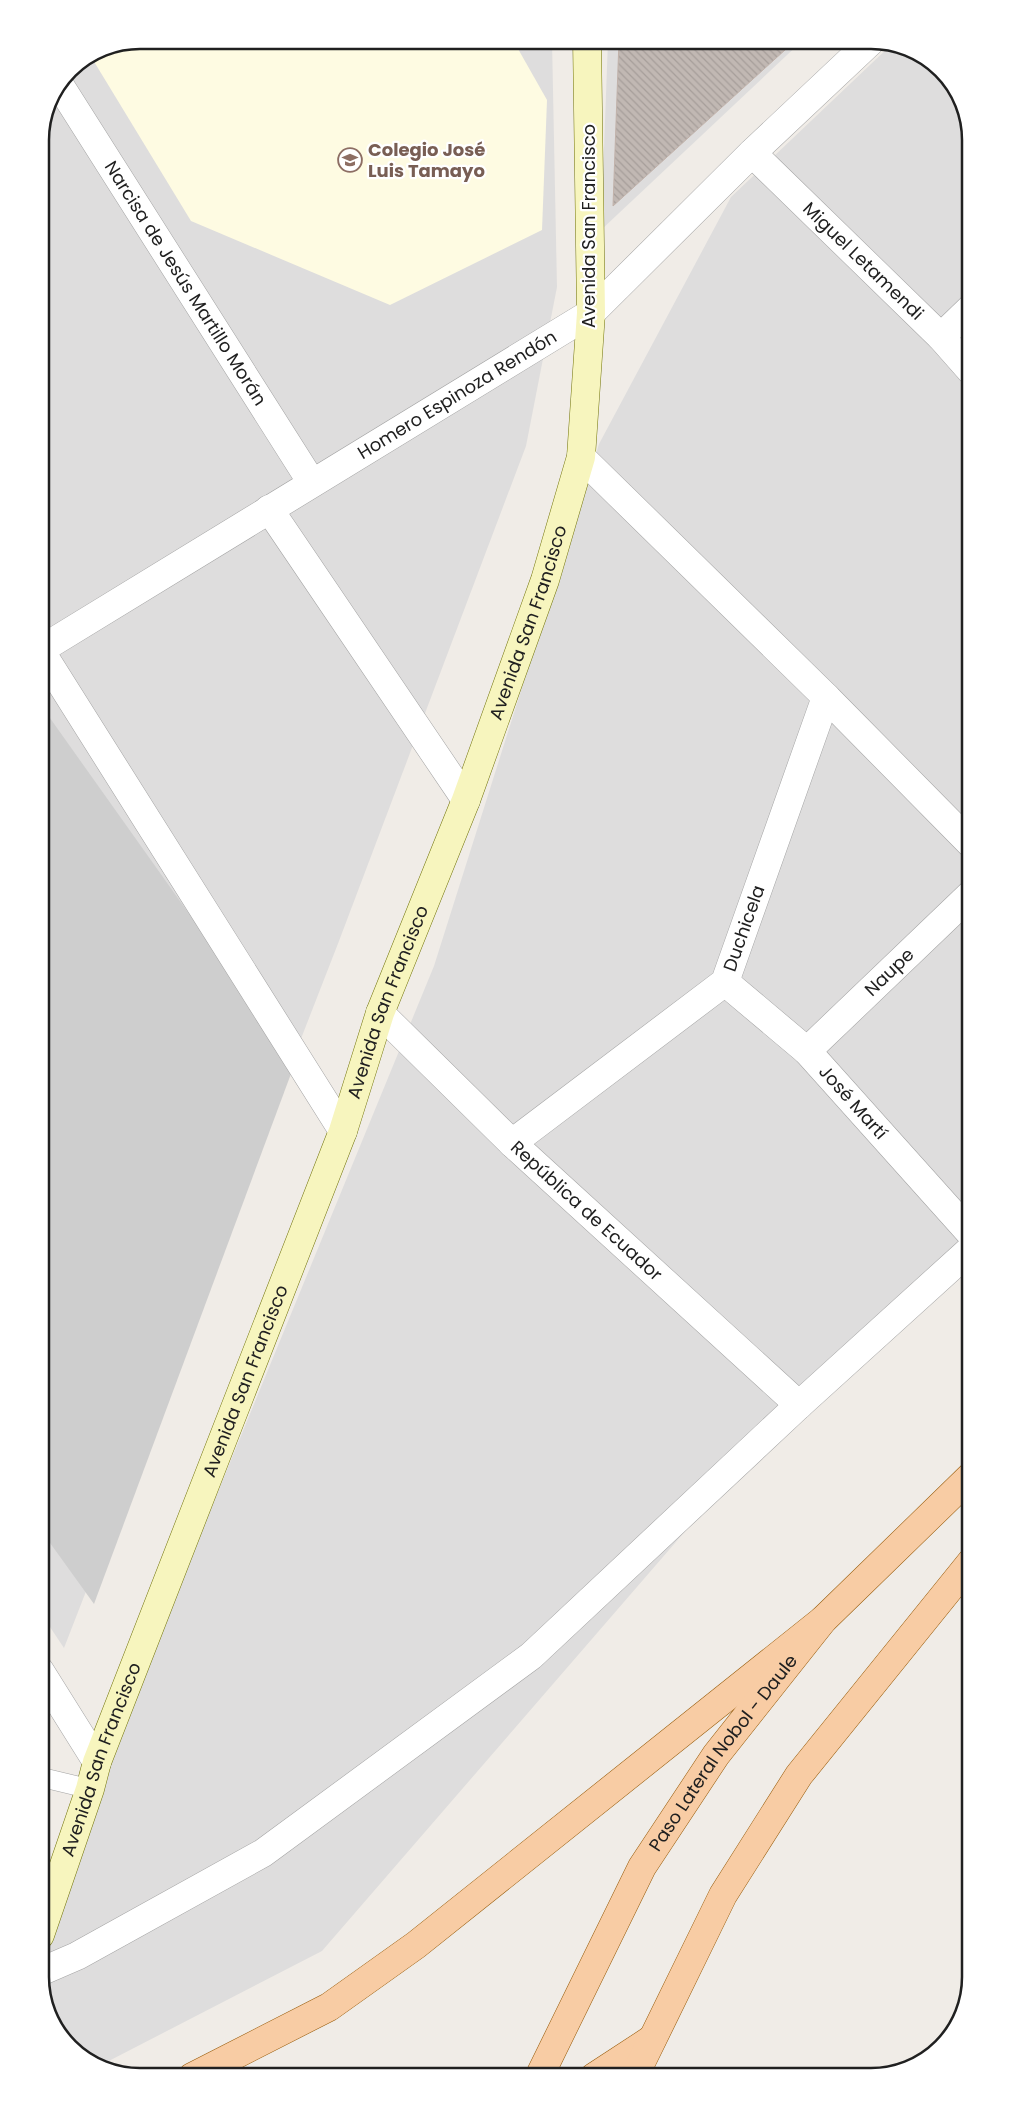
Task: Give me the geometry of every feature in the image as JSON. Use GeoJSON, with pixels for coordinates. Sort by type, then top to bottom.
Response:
{"type":"FeatureCollection","features":[{"type":"Feature","properties":{"kind":"main road","name":"Paso Lateral Nobol - Daule"},"geometry":{"type":"LineString","coordinates":[[542,2068],[642,1867],[716,1755],[823,1620],[962,1485]]}},
{"type":"Feature","properties":{"kind":"main road"},"geometry":{"type":"LineString","coordinates":[[638,2068],[723,1895],[799,1775],[962,1573]]}},
{"type":"Feature","properties":{"kind":"main road"},"geometry":{"type":"LineString","coordinates":[[210,2068],[329,2007],[416,1945],[823,1620]]}},
{"type":"Feature","properties":{"kind":"main road"},"geometry":{"type":"LineString","coordinates":[[608,2068],[652,2039]]}},
{"type":"Feature","properties":{"kind":"street","name":"Avenida San Francisco"},"geometry":{"type":"LineString","coordinates":[[49,1909],[90,1789],[97,1762],[344,1132],[380,1013],[466,800],[545,580],[581,458],[591,313],[588,49]]}},
{"type":"Feature","properties":{"kind":"street","name":"Homero Espinoza Rendón"},"geometry":{"type":"LineString","coordinates":[[49,644],[591,313],[752,153],[862,49]]}},
{"type":"Feature","properties":{"kind":"street","name":"Narcisa de Jesús Martillo Morán"},"geometry":{"type":"LineString","coordinates":[[63,90],[312,483]]}},
{"type":"Feature","properties":{"kind":"street","name":"Miguel Letamendi"},"geometry":{"type":"LineString","coordinates":[[752,153],[941,337],[962,361]]}},
{"type":"Feature","properties":{"kind":"street"},"geometry":{"type":"LineString","coordinates":[[941,337],[962,317]]}},
{"type":"Feature","properties":{"kind":"street"},"geometry":{"type":"LineString","coordinates":[[581,458],[820,690],[962,835]]}},
{"type":"Feature","properties":{"kind":"street"},"geometry":{"type":"LineString","coordinates":[[269,509],[466,800]]}},
{"type":"Feature","properties":{"kind":"street"},"geometry":{"type":"LineString","coordinates":[[49,664],[344,1132]]}},
{"type":"Feature","properties":{"kind":"street","name":"Duchicela"},"geometry":{"type":"LineString","coordinates":[[512,1142],[725,982],[820,690]]}},
{"type":"Feature","properties":{"kind":"street","name":"Naupe"},"geometry":{"type":"LineString","coordinates":[[807,1051],[962,903]]}},
{"type":"Feature","properties":{"kind":"street","name":"José Martí"},"geometry":{"type":"LineString","coordinates":[[725,982],[807,1051],[962,1224]]}},
{"type":"Feature","properties":{"kind":"street","name":"República de Ecuador"},"geometry":{"type":"LineString","coordinates":[[380,1013],[512,1142],[799,1405]]}},
{"type":"Feature","properties":{"kind":"street"},"geometry":{"type":"LineString","coordinates":[[49,1968],[93,1948],[263,1853],[531,1656],[799,1405],[962,1257]]}},
{"type":"Feature","properties":{"kind":"street"},"geometry":{"type":"LineString","coordinates":[[49,1685],[97,1762]]}},
{"type":"Feature","properties":{"kind":"lane"},"geometry":{"type":"LineString","coordinates":[[49,1778],[90,1789]]}},
{"type":"Feature","properties":{"kind":"shaded area"},"geometry":{"type":"Polygon","coordinates":[[[134,49],[552,49],[557,287],[526,446],[339,941],[64,1648],[49,1626],[49,134],[52,116],[64,89],[80,71],[105,56],[134,49]]]}},
{"type":"Feature","properties":{"kind":"shaded area","name":"Colegio José Luis Tamayo"},"geometry":{"type":"Polygon","coordinates":[[[134,49],[518,49],[547,100],[542,230],[390,305],[191,221],[94,61],[116,52],[134,49]]]}},
{"type":"Feature","properties":{"kind":"shaded area"},"geometry":{"type":"Polygon","coordinates":[[[608,49],[793,49],[601,230],[608,49]]]}},
{"type":"Feature","properties":{"kind":"shaded area"},"geometry":{"type":"Polygon","coordinates":[[[885,50],[906,56],[927,68],[943,84],[955,105],[962,134],[962,1266],[752,1454],[322,1951],[107,2062],[84,2049],[68,2033],[56,2012],[52,2001],[49,1977],[49,1903],[434,966],[599,444],[731,197],[885,50]]]}},
{"type":"Feature","properties":{"kind":"shaded area"},"geometry":{"type":"Polygon","coordinates":[[[49,717],[295,1063],[94,1604],[49,1542],[49,717]]]}},
{"type":"Feature","properties":{"kind":"building"},"geometry":{"type":"Polygon","coordinates":[[[619,49],[786,49],[613,206],[619,49]]]}},
{"type":"Feature","properties":{"kind":"place","name":"Colegio José Luis Tamayo"},"geometry":{"type":"Point","coordinates":[350,160]}}]}
